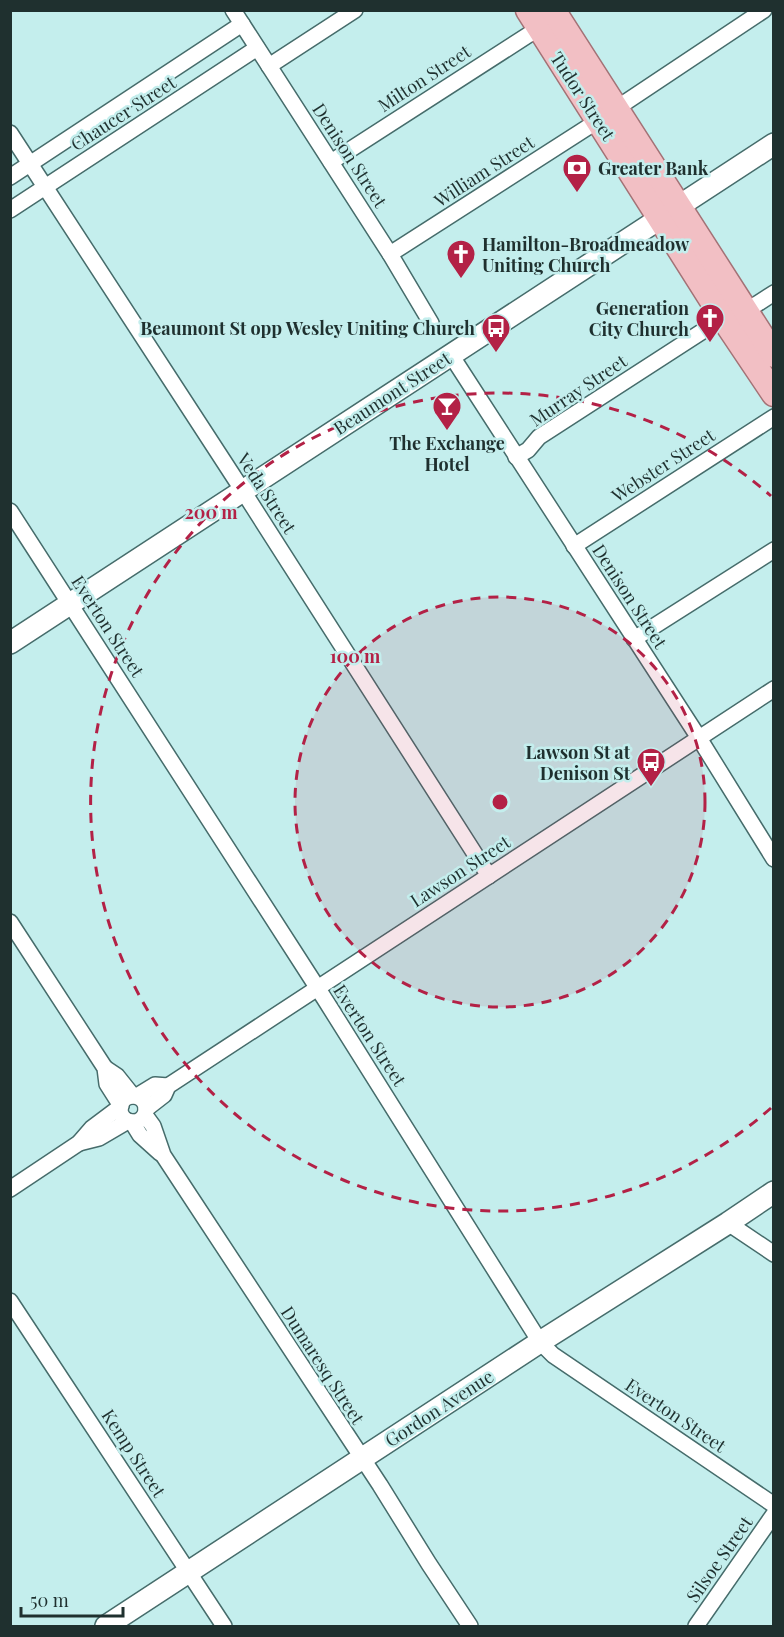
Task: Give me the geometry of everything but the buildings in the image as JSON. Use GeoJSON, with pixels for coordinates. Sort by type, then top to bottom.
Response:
{"type":"FeatureCollection","features":[{"type":"Feature","properties":{"kind":"main road","name":"Tudor Street"},"geometry":{"type":"LineString","coordinates":[[548,15],[734,314],[774,394]]}},
{"type":"Feature","properties":{"kind":"main road","name":"Beaumont Street"},"geometry":{"type":"LineString","coordinates":[[10,643],[774,144]]}},
{"type":"Feature","properties":{"kind":"main road","name":"Tudor Street"},"geometry":{"type":"LineString","coordinates":[[734,314],[774,355]]}},
{"type":"Feature","properties":{"kind":"main road","name":"Gordon Avenue"},"geometry":{"type":"LineString","coordinates":[[106,1626],[774,1192]]}},
{"type":"Feature","properties":{"kind":"street","name":"Denison Street"},"geometry":{"type":"LineString","coordinates":[[233,10],[390,254],[431,323]]}},
{"type":"Feature","properties":{"kind":"street"},"geometry":{"type":"LineString","coordinates":[[268,66],[354,10]]}},
{"type":"Feature","properties":{"kind":"street","name":"William Street"},"geometry":{"type":"LineString","coordinates":[[390,254],[608,114],[764,10]]}},
{"type":"Feature","properties":{"kind":"street","name":"Milton Street"},"geometry":{"type":"LineString","coordinates":[[331,162],[548,15]]}},
{"type":"Feature","properties":{"kind":"street","name":"Chaucer Street"},"geometry":{"type":"LineString","coordinates":[[10,177],[242,24]]}},
{"type":"Feature","properties":{"kind":"street","name":"Chaucer Street"},"geometry":{"type":"LineString","coordinates":[[10,210],[257,48]]}},
{"type":"Feature","properties":{"kind":"street","name":"Veda Street"},"geometry":{"type":"LineString","coordinates":[[10,133],[243,491],[489,876]]}},
{"type":"Feature","properties":{"kind":"street","name":"Murray Street"},"geometry":{"type":"LineString","coordinates":[[516,457],[528,450],[539,437],[734,314],[774,293]]}},
{"type":"Feature","properties":{"kind":"street","name":"Denison Street"},"geometry":{"type":"LineString","coordinates":[[451,355],[699,738],[773,858]]}},
{"type":"Feature","properties":{"kind":"street","name":"Webster Street"},"geometry":{"type":"LineString","coordinates":[[574,546],[774,417]]}},
{"type":"Feature","properties":{"kind":"street","name":"Everton Street"},"geometry":{"type":"LineString","coordinates":[[10,511],[317,988],[540,1342],[553,1355],[774,1505]]}},
{"type":"Feature","properties":{"kind":"street"},"geometry":{"type":"LineString","coordinates":[[634,639],[774,550]]}},
{"type":"Feature","properties":{"kind":"street","name":"Lawson Street"},"geometry":{"type":"LineString","coordinates":[[80,1143],[99,1138],[138,1117],[164,1095],[168,1086],[774,689]]}},
{"type":"Feature","properties":{"kind":"street"},"geometry":{"type":"LineString","coordinates":[[10,922],[105,1068],[117,1076],[135,1096],[144,1102],[138,1117],[121,1114],[120,1106],[107,1084],[105,1068]]}},
{"type":"Feature","properties":{"kind":"street","name":"Lawson Street"},"geometry":{"type":"LineString","coordinates":[[135,1096],[155,1085],[168,1086]]}},
{"type":"Feature","properties":{"kind":"street"},"geometry":{"type":"LineString","coordinates":[[120,1106],[125,1099],[135,1096]]}},
{"type":"Feature","properties":{"kind":"street","name":"Lawson Street"},"geometry":{"type":"LineString","coordinates":[[10,1189],[80,1143],[92,1128],[120,1106]]}},
{"type":"Feature","properties":{"kind":"street","name":"Dumaresq Street"},"geometry":{"type":"LineString","coordinates":[[138,1117],[153,1126],[163,1155],[470,1626]]}},
{"type":"Feature","properties":{"kind":"street"},"geometry":{"type":"LineString","coordinates":[[728,1223],[774,1254]]}},
{"type":"Feature","properties":{"kind":"street","name":"Kemp Street"},"geometry":{"type":"LineString","coordinates":[[10,1301],[224,1626]]}},
{"type":"Feature","properties":{"kind":"street","name":"Silsoe Street"},"geometry":{"type":"LineString","coordinates":[[696,1626],[774,1514]]}},
{"type":"Feature","properties":{"kind":"place","name":"Greater Bank"},"geometry":{"type":"Point","coordinates":[577,194]}},
{"type":"Feature","properties":{"kind":"place","name":"Hamilton-Broadmeadow Uniting Church"},"geometry":{"type":"Point","coordinates":[461,280]}},
{"type":"Feature","properties":{"kind":"place","name":"Generation City Church"},"geometry":{"type":"Point","coordinates":[710,344]}},
{"type":"Feature","properties":{"kind":"place","name":"Beaumont St opp Wesley Uniting Church"},"geometry":{"type":"Point","coordinates":[496,354]}},
{"type":"Feature","properties":{"kind":"place","name":"The Exchange Hotel"},"geometry":{"type":"Point","coordinates":[447,432]}},
{"type":"Feature","properties":{"kind":"place","name":"Lawson St at Denison St"},"geometry":{"type":"Point","coordinates":[651,788]}}]}
